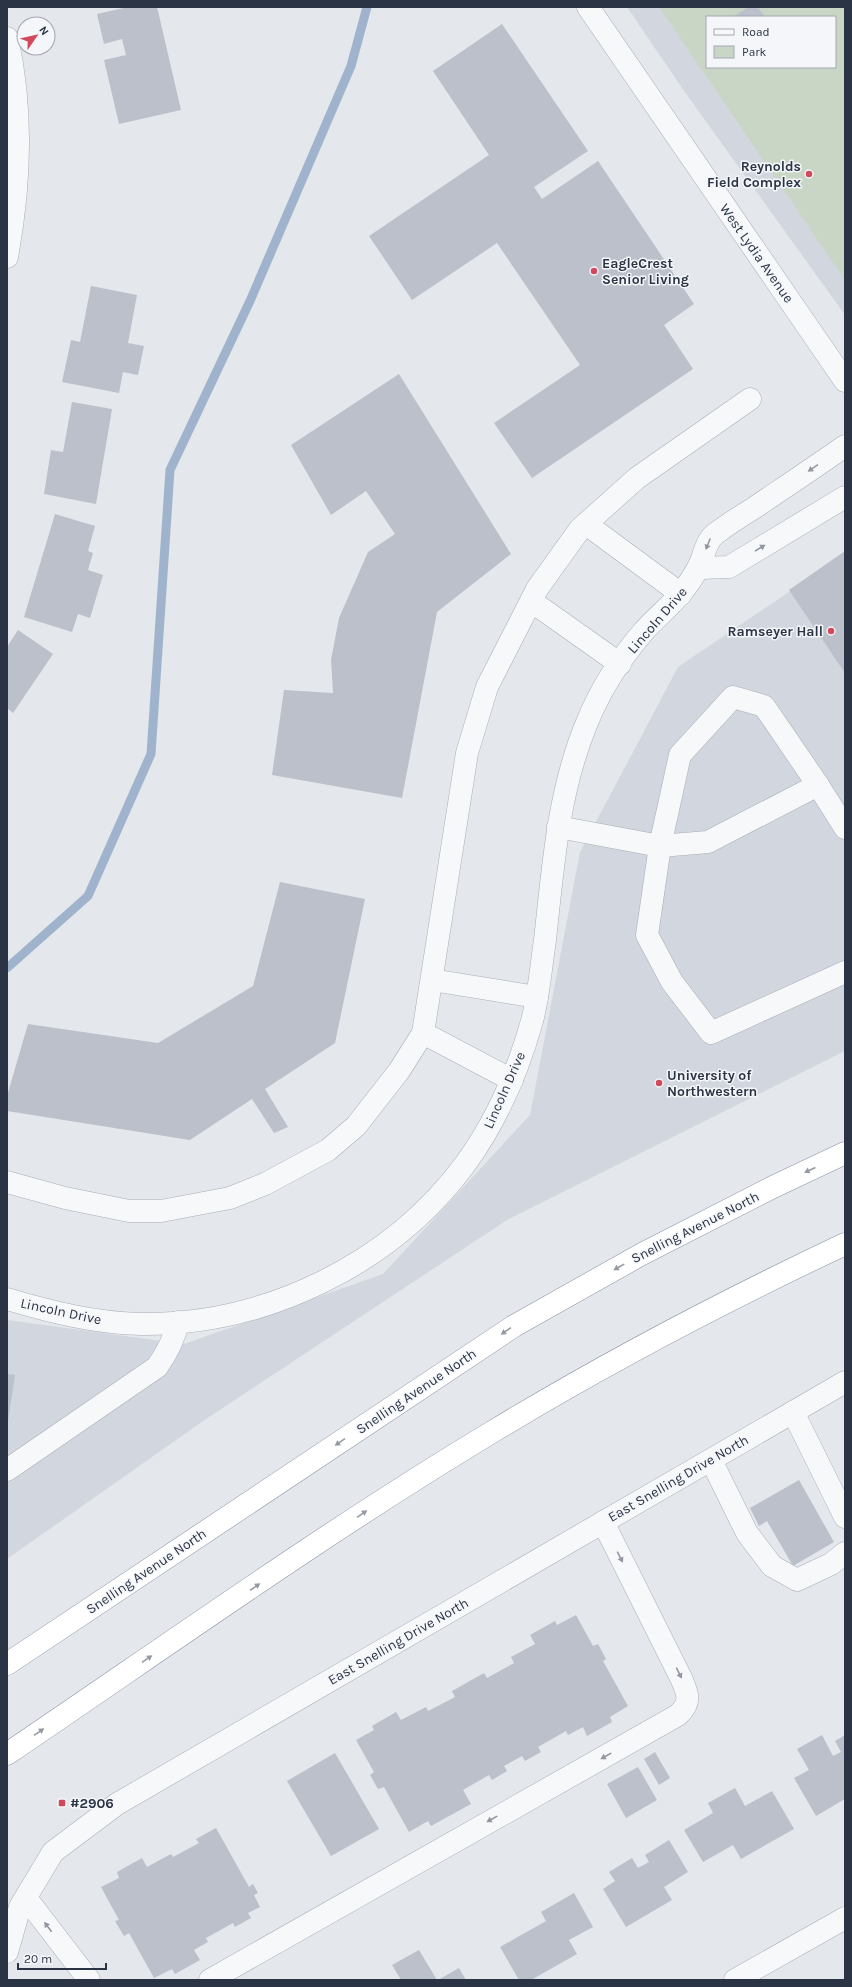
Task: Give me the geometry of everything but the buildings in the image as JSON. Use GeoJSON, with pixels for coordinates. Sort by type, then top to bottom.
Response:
{"type":"FeatureCollection","features":[{"type":"Feature","properties":{"kind":"highway","name":"Snelling Avenue North"},"geometry":{"type":"LineString","coordinates":[[7,1664],[514,1326],[649,1250],[773,1187],[845,1153]]}},
{"type":"Feature","properties":{"kind":"highway"},"geometry":{"type":"LineString","coordinates":[[7,1754],[382,1500],[494,1431],[665,1333],[845,1244]]}},
{"type":"Feature","properties":{"kind":"street","name":"West Lydia Avenue"},"geometry":{"type":"LineString","coordinates":[[588,7],[845,381]]}},
{"type":"Feature","properties":{"kind":"street"},"geometry":{"type":"LineString","coordinates":[[7,38],[10,52],[17,129],[17,181],[7,257]]}},
{"type":"Feature","properties":{"kind":"street"},"geometry":{"type":"LineString","coordinates":[[7,1182],[65,1198],[129,1211],[161,1211],[230,1198],[265,1184],[328,1150],[356,1126],[398,1071],[423,1033],[467,753],[487,687],[531,600],[537,589],[580,529],[637,478],[750,399]]}},
{"type":"Feature","properties":{"kind":"street","name":"Lincoln Drive"},"geometry":{"type":"LineString","coordinates":[[7,1299],[87,1319],[140,1324],[194,1321],[247,1311],[298,1294],[346,1270],[391,1240],[431,1204],[466,1163],[495,1118],[512,1080],[533,1018],[537,997],[558,827],[569,774],[586,723],[611,676],[643,632],[681,594],[699,568],[711,537],[845,446]]}},
{"type":"Feature","properties":{"kind":"street"},"geometry":{"type":"LineString","coordinates":[[699,568],[729,567],[845,496]]}},
{"type":"Feature","properties":{"kind":"street"},"geometry":{"type":"LineString","coordinates":[[586,524],[681,594]]}},
{"type":"Feature","properties":{"kind":"street"},"geometry":{"type":"LineString","coordinates":[[531,600],[620,664]]}},
{"type":"Feature","properties":{"kind":"street"},"geometry":{"type":"LineString","coordinates":[[845,828],[818,785],[764,706],[733,697],[680,755],[660,846],[647,936],[672,982],[711,1033],[845,972]]}},
{"type":"Feature","properties":{"kind":"street"},"geometry":{"type":"LineString","coordinates":[[558,827],[660,846],[708,842],[818,785]]}},
{"type":"Feature","properties":{"kind":"street"},"geometry":{"type":"LineString","coordinates":[[432,980],[537,997]]}},
{"type":"Feature","properties":{"kind":"street"},"geometry":{"type":"LineString","coordinates":[[423,1033],[512,1080]]}},
{"type":"Feature","properties":{"kind":"street"},"geometry":{"type":"LineString","coordinates":[[7,1470],[157,1367],[167,1354],[174,1338],[178,1322]]}},
{"type":"Feature","properties":{"kind":"street","name":"East Snelling Drive North"},"geometry":{"type":"LineString","coordinates":[[7,1952],[20,1907],[53,1852],[117,1804],[845,1382]]}},
{"type":"Feature","properties":{"kind":"street"},"geometry":{"type":"LineString","coordinates":[[793,1412],[845,1517]]}},
{"type":"Feature","properties":{"kind":"street"},"geometry":{"type":"LineString","coordinates":[[711,1460],[747,1533],[772,1566],[797,1580],[831,1564],[845,1553]]}},
{"type":"Feature","properties":{"kind":"street"},"geometry":{"type":"LineString","coordinates":[[210,1980],[678,1715],[684,1709],[688,1700],[681,1678],[603,1522]]}},
{"type":"Feature","properties":{"kind":"street"},"geometry":{"type":"LineString","coordinates":[[26,1898],[89,1980]]}},
{"type":"Feature","properties":{"kind":"street"},"geometry":{"type":"LineString","coordinates":[[736,1980],[845,1918]]}},
{"type":"Feature","properties":{"kind":"shaded area","name":"Reynolds Field Complex"},"geometry":{"type":"Polygon","coordinates":[[[627,7],[845,7],[845,315],[682,88],[627,7]]]}},
{"type":"Feature","properties":{"kind":"shaded area","name":"University of Northwestern"},"geometry":{"type":"Polygon","coordinates":[[[845,554],[845,1051],[507,1220],[206,1419],[7,1559],[7,1320],[184,1344],[383,1274],[530,1115],[580,852],[678,667],[845,554]]]}},
{"type":"Feature","properties":{"kind":"green space","name":"Reynolds Field Complex"},"geometry":{"type":"Polygon","coordinates":[[[659,7],[845,7],[845,280],[659,7]]]}},
{"type":"Feature","properties":{"kind":"waterway"},"geometry":{"type":"LineString","coordinates":[[7,968],[88,896],[151,754],[170,470],[250,301],[351,66],[367,7]]}},
{"type":"Feature","properties":{"kind":"place","name":"Reynolds Field Complex"},"geometry":{"type":"Point","coordinates":[809,174]}},
{"type":"Feature","properties":{"kind":"place","name":"EagleCrest Senior Living"},"geometry":{"type":"Point","coordinates":[594,271]}},
{"type":"Feature","properties":{"kind":"place","name":"Ramseyer Hall"},"geometry":{"type":"Point","coordinates":[831,631]}},
{"type":"Feature","properties":{"kind":"place","name":"University of Northwestern"},"geometry":{"type":"Point","coordinates":[659,1083]}},
{"type":"Feature","properties":{"kind":"place","name":"#2906"},"geometry":{"type":"Point","coordinates":[62,1803]}}]}
